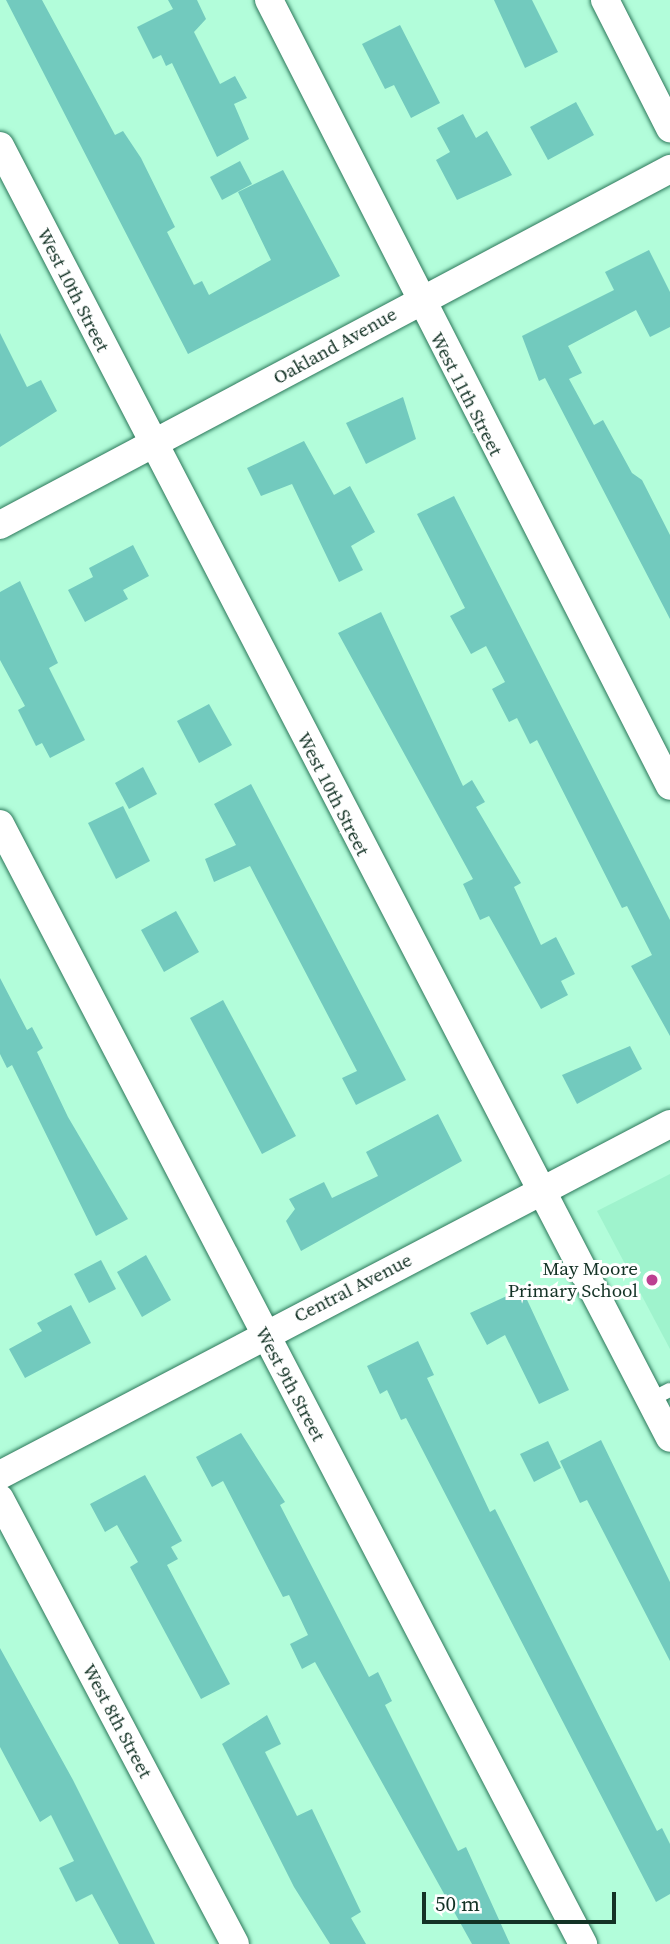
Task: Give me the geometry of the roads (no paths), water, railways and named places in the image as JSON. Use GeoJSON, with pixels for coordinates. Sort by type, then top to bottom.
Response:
{"type":"FeatureCollection","features":[{"type":"Feature","properties":{"kind":"street","name":"West 11th Street"},"geometry":{"type":"LineString","coordinates":[[269,0],[402,251],[418,301],[670,786]]}},
{"type":"Feature","properties":{"kind":"street"},"geometry":{"type":"LineString","coordinates":[[605,0],[670,128]]}},
{"type":"Feature","properties":{"kind":"street","name":"West 10th Street"},"geometry":{"type":"LineString","coordinates":[[0,146],[152,446],[540,1193],[660,1395],[670,1438]]}},
{"type":"Feature","properties":{"kind":"street","name":"Oakland Avenue"},"geometry":{"type":"LineString","coordinates":[[0,525],[670,169]]}},
{"type":"Feature","properties":{"kind":"street","name":"West 9th Street"},"geometry":{"type":"LineString","coordinates":[[0,824],[583,1944]]}},
{"type":"Feature","properties":{"kind":"street","name":"Central Avenue"},"geometry":{"type":"LineString","coordinates":[[0,1475],[264,1334],[670,1124]]}},
{"type":"Feature","properties":{"kind":"street","name":"West 8th Street"},"geometry":{"type":"LineString","coordinates":[[0,1499],[235,1944]]}},
{"type":"Feature","properties":{"kind":"place","name":"May Moore Primary School"},"geometry":{"type":"Point","coordinates":[652,1280]}}]}
